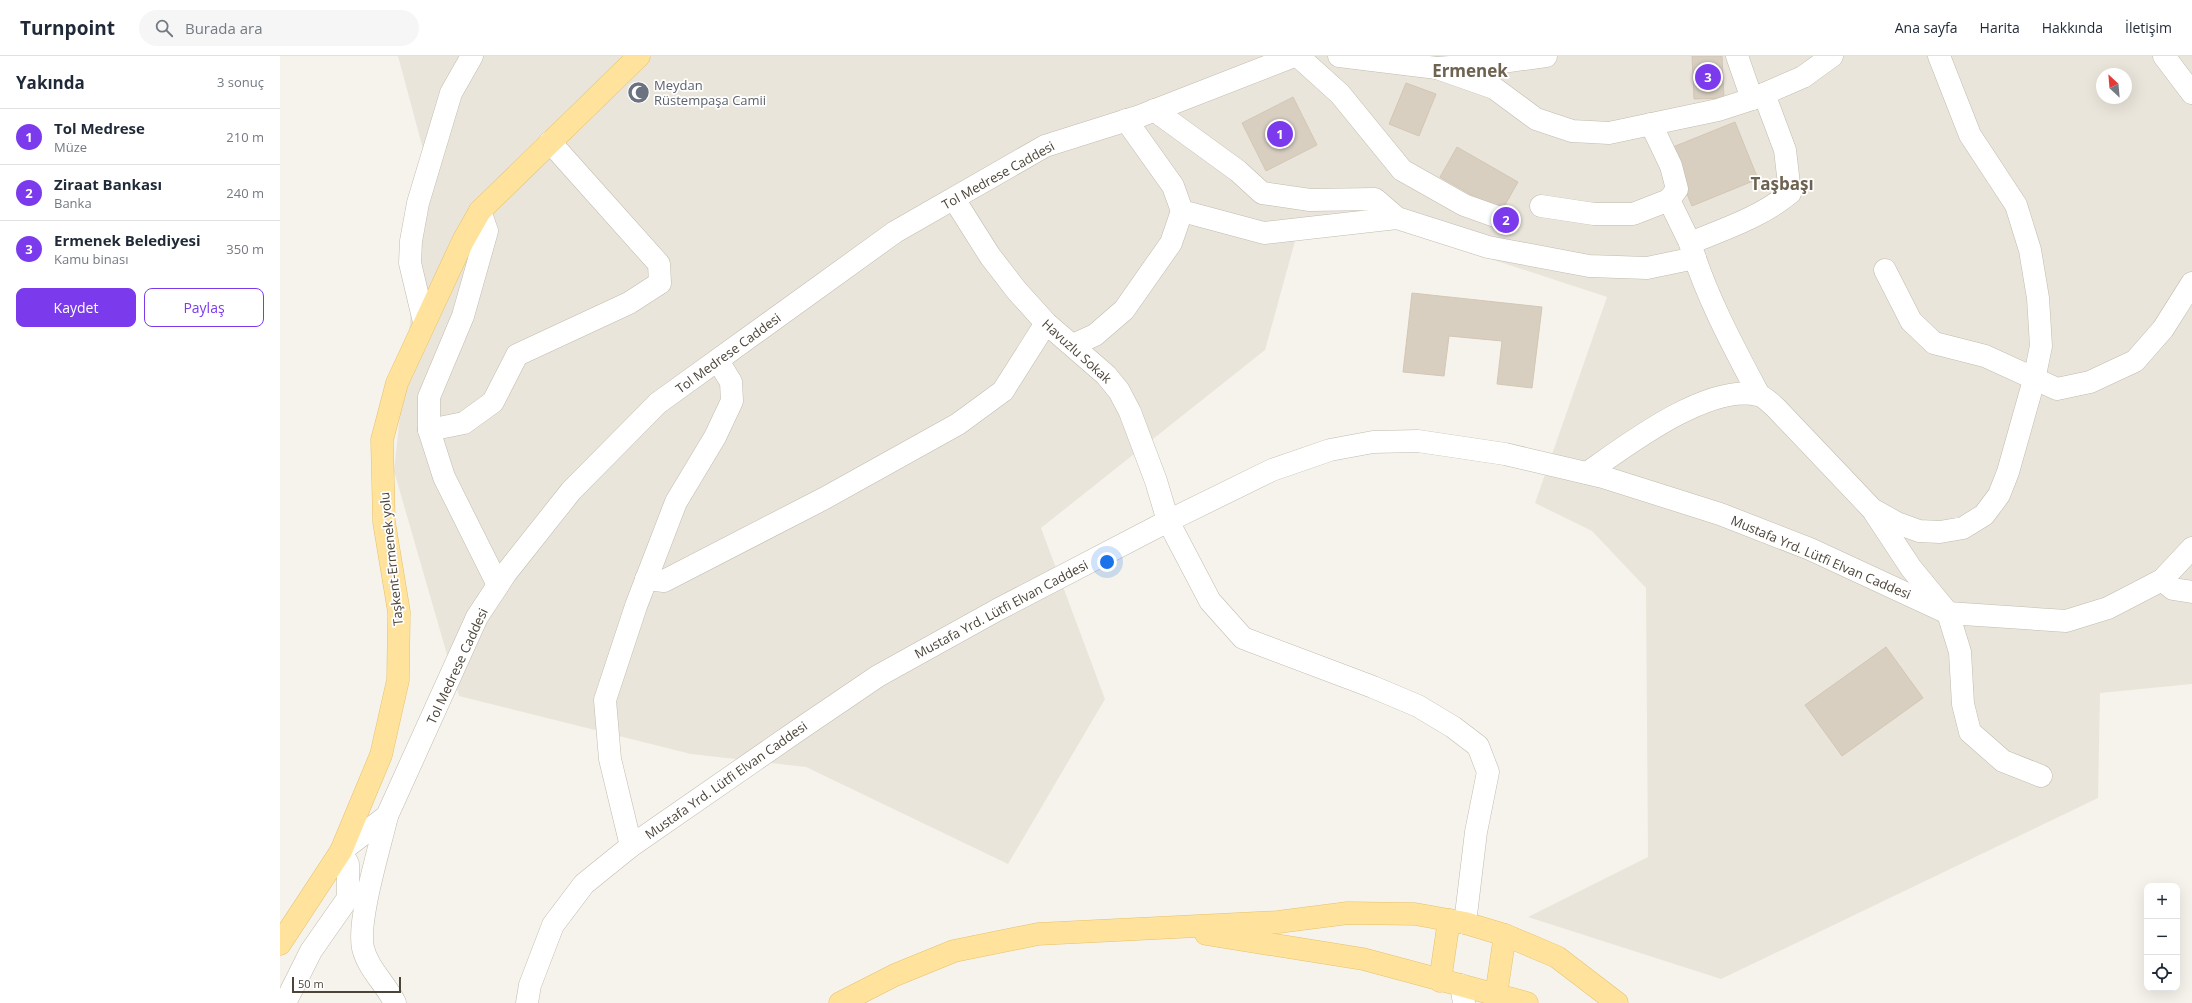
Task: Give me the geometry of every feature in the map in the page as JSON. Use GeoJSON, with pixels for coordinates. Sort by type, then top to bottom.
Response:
{"type":"FeatureCollection","features":[{"type":"Feature","properties":{"kind":"main road","name":"Taşkent-Ermenek yolu"},"geometry":{"type":"LineString","coordinates":[[280,944],[341,851],[381,755],[398,680],[399,612],[384,522],[382,440],[397,384],[424,322],[463,241],[480,211],[639,56]]}},
{"type":"Feature","properties":{"kind":"main road"},"geometry":{"type":"LineString","coordinates":[[840,1003],[895,975],[954,950],[1038,934],[1278,922],[1348,913],[1414,914],[1457,922],[1505,935],[1556,957],[1617,1003]]}},
{"type":"Feature","properties":{"kind":"main road"},"geometry":{"type":"LineString","coordinates":[[1440,981],[1457,922]]}},
{"type":"Feature","properties":{"kind":"main road"},"geometry":{"type":"LineString","coordinates":[[1166,927],[1294,950],[1363,959],[1440,981],[1462,994],[1496,995],[1527,1003]]}},
{"type":"Feature","properties":{"kind":"main road"},"geometry":{"type":"LineString","coordinates":[[1496,995],[1505,935]]}},
{"type":"Feature","properties":{"kind":"street"},"geometry":{"type":"LineString","coordinates":[[424,322],[410,263],[411,241],[418,203],[451,93],[472,56]]}},
{"type":"Feature","properties":{"kind":"street","name":"Tol Medrese Caddesi"},"geometry":{"type":"LineString","coordinates":[[341,851],[386,816],[477,617],[498,585],[571,490],[658,403],[895,232],[1045,146],[1154,110],[1294,56]]}},
{"type":"Feature","properties":{"kind":"street"},"geometry":{"type":"LineString","coordinates":[[1298,56],[1340,94],[1402,170],[1464,205],[1506,220]]}},
{"type":"Feature","properties":{"kind":"street"},"geometry":{"type":"LineString","coordinates":[[1340,56],[1436,68],[1494,88],[1536,119],[1572,131],[1609,133],[1718,110],[1803,78],[1832,56]]}},
{"type":"Feature","properties":{"kind":"street"},"geometry":{"type":"LineString","coordinates":[[1436,68],[1488,60],[1546,56]]}},
{"type":"Feature","properties":{"kind":"street"},"geometry":{"type":"LineString","coordinates":[[1154,110],[1238,171],[1262,193],[1310,200],[1375,199],[1397,218],[1488,247],[1589,266],[1647,268],[1692,251],[1767,210],[1790,193],[1785,150],[1737,56]]}},
{"type":"Feature","properties":{"kind":"street"},"geometry":{"type":"LineString","coordinates":[[1872,509],[1897,523],[1919,531],[1940,532],[1963,528],[1984,514],[2002,489],[2034,380],[2041,346],[2038,298],[2030,250],[2016,205],[1970,135],[1939,56]]}},
{"type":"Feature","properties":{"kind":"street"},"geometry":{"type":"LineString","coordinates":[[2164,56],[2192,93]]}},
{"type":"Feature","properties":{"kind":"street"},"geometry":{"type":"LineString","coordinates":[[1073,345],[1095,335],[1124,310],[1171,243],[1182,211],[1173,186],[1126,120]]}},
{"type":"Feature","properties":{"kind":"street"},"geometry":{"type":"LineString","coordinates":[[1541,206],[1594,214],[1633,214],[1669,200],[1677,189],[1671,166],[1650,124]]}},
{"type":"Feature","properties":{"kind":"street"},"geometry":{"type":"LineString","coordinates":[[429,430],[464,423],[493,402],[517,355],[629,303],[660,283],[659,264],[550,142]]}},
{"type":"Feature","properties":{"kind":"street","name":"Havuzlu Sokak"},"geometry":{"type":"LineString","coordinates":[[954,198],[990,256],[1016,292],[1046,323],[1106,375],[1119,391],[1130,412],[1156,481],[1168,521],[1210,600],[1243,638],[1373,687],[1418,706],[1453,727],[1478,746],[1488,772],[1457,922]]}},
{"type":"Feature","properties":{"kind":"street"},"geometry":{"type":"LineString","coordinates":[[1669,200],[1727,335],[1759,395],[1775,407],[1872,509],[1911,568],[1948,613],[1960,652],[1963,704],[1970,732],[2003,761],[2041,776]]}},
{"type":"Feature","properties":{"kind":"street"},"geometry":{"type":"LineString","coordinates":[[480,211],[487,231],[463,316],[429,397],[429,430],[444,477],[498,585]]}},
{"type":"Feature","properties":{"kind":"street"},"geometry":{"type":"LineString","coordinates":[[1182,211],[1264,233],[1397,218]]}},
{"type":"Feature","properties":{"kind":"street"},"geometry":{"type":"LineString","coordinates":[[1885,270],[1911,321],[1934,343],[1985,356],[2034,380],[2057,389],[2090,382],[2135,361],[2163,329],[2192,283]]}},
{"type":"Feature","properties":{"kind":"street"},"geometry":{"type":"LineString","coordinates":[[646,579],[664,581],[825,498],[958,424],[1003,391],[1046,323]]}},
{"type":"Feature","properties":{"kind":"street"},"geometry":{"type":"LineString","coordinates":[[631,846],[610,760],[605,700],[646,579],[676,502],[715,436],[732,401],[731,382],[718,361]]}},
{"type":"Feature","properties":{"kind":"street"},"geometry":{"type":"LineString","coordinates":[[1587,473],[1652,427],[1686,411],[1729,393],[1759,395]]}},
{"type":"Feature","properties":{"kind":"street","name":"Mustafa Yrd. Lütfi Elvan Caddesi"},"geometry":{"type":"LineString","coordinates":[[527,1003],[530,985],[552,925],[584,884],[631,846],[878,676],[997,610],[1168,521],[1272,470],[1330,450],[1373,442],[1418,441],[1498,452],[1587,473],[1720,514],[1810,549],[1948,613],[2066,622],[2108,608],[2162,580],[2192,548]]}},
{"type":"Feature","properties":{"kind":"street"},"geometry":{"type":"LineString","coordinates":[[2162,580],[2173,589],[2192,592]]}},
{"type":"Feature","properties":{"kind":"street"},"geometry":{"type":"LineString","coordinates":[[386,816],[363,922],[363,947],[370,965],[395,1003]]}},
{"type":"Feature","properties":{"kind":"street"},"geometry":{"type":"LineString","coordinates":[[285,1003],[311,951],[348,898],[348,864],[341,851]]}},
{"type":"Feature","properties":{"kind":"shaded area"},"geometry":{"type":"Polygon","coordinates":[[[398,56],[2192,56],[2192,684],[2100,693],[2098,798],[1721,979],[1528,917],[1648,857],[1646,588],[1592,531],[1535,503],[1607,297],[1396,228],[1297,234],[1265,350],[1041,528],[1105,699],[1008,864],[806,767],[691,754],[459,696],[394,471],[427,164],[398,56]]]}},
{"type":"Feature","properties":{"kind":"building"},"geometry":{"type":"Polygon","coordinates":[[[1692,56],[1722,56],[1724,98],[1694,99],[1692,56]]]}},
{"type":"Feature","properties":{"kind":"building"},"geometry":{"type":"Polygon","coordinates":[[[1406,83],[1436,94],[1419,136],[1389,124],[1406,83]]]}},
{"type":"Feature","properties":{"kind":"building"},"geometry":{"type":"Polygon","coordinates":[[[1293,97],[1317,145],[1266,171],[1242,123],[1293,97]]]}},
{"type":"Feature","properties":{"kind":"building"},"geometry":{"type":"Polygon","coordinates":[[[1735,122],[1758,179],[1692,206],[1668,149],[1735,122]]]}},
{"type":"Feature","properties":{"kind":"building"},"geometry":{"type":"Polygon","coordinates":[[[1457,147],[1518,182],[1501,212],[1440,177],[1457,147]]]}},
{"type":"Feature","properties":{"kind":"building"},"geometry":{"type":"Polygon","coordinates":[[[1412,293],[1542,307],[1532,388],[1497,384],[1502,341],[1449,336],[1444,376],[1403,372],[1412,293]]]}},
{"type":"Feature","properties":{"kind":"building"},"geometry":{"type":"Polygon","coordinates":[[[1886,647],[1923,698],[1842,756],[1805,705],[1886,647]]]}},
{"type":"Feature","properties":{"kind":"place","name":"Ermenek Belediyesi"},"geometry":{"type":"Point","coordinates":[1708,77]}},
{"type":"Feature","properties":{"kind":"place","name":"Meydan Rüstempaşa Camii"},"geometry":{"type":"Point","coordinates":[639,92]}},
{"type":"Feature","properties":{"kind":"place","name":"Tol Medrese"},"geometry":{"type":"Point","coordinates":[1280,134]}},
{"type":"Feature","properties":{"kind":"place","name":"Ziraat Bankası"},"geometry":{"type":"Point","coordinates":[1506,220]}},
{"type":"Feature","properties":{"kind":"district","name":"Ermenek"},"geometry":{"type":"Point","coordinates":[1470,71]}},
{"type":"Feature","properties":{"kind":"district","name":"Taşbaşı"},"geometry":{"type":"Point","coordinates":[1782,184]}}]}
